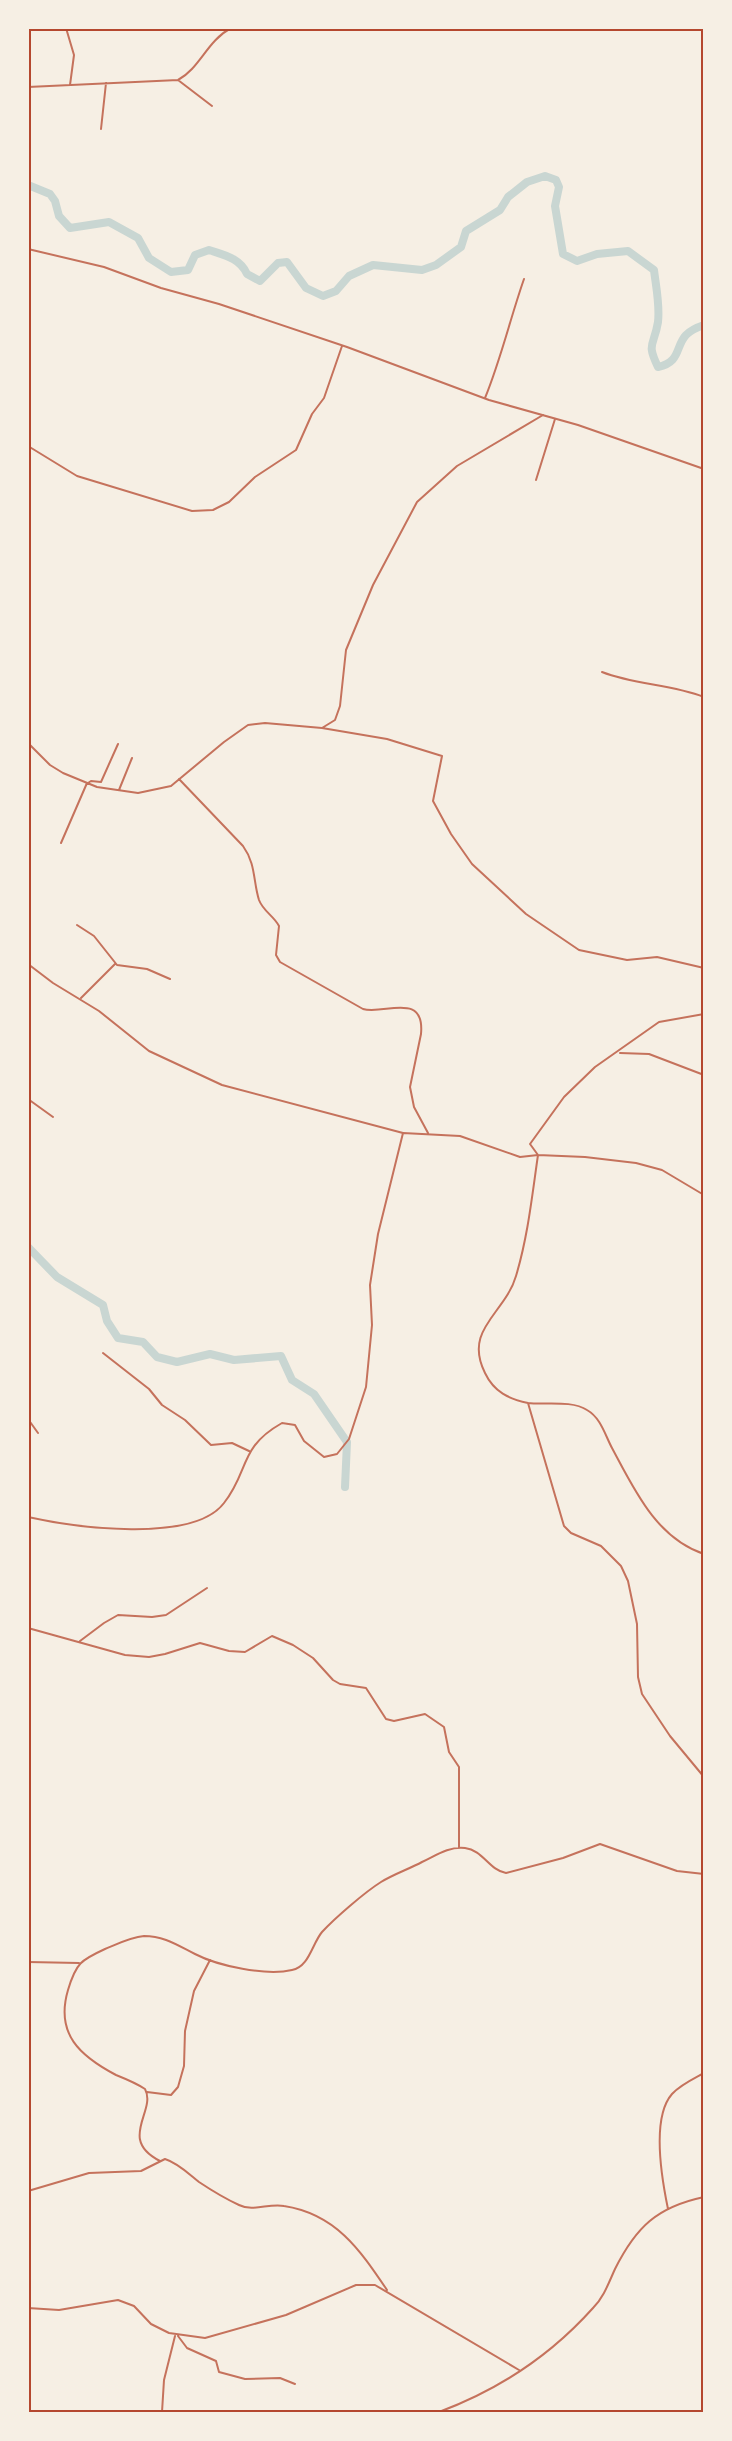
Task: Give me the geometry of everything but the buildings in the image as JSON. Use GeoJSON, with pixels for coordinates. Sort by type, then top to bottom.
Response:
{"type":"FeatureCollection","features":[{"type":"Feature","properties":{"kind":"street"},"geometry":{"type":"LineString","coordinates":[[66,28],[74,55],[70,85]]}},
{"type":"Feature","properties":{"kind":"street"},"geometry":{"type":"LineString","coordinates":[[28,87],[178,80],[188,73],[211,44],[231,28]]}},
{"type":"Feature","properties":{"kind":"street"},"geometry":{"type":"LineString","coordinates":[[178,80],[212,106]]}},
{"type":"Feature","properties":{"kind":"street"},"geometry":{"type":"LineString","coordinates":[[101,129],[106,83]]}},
{"type":"Feature","properties":{"kind":"street"},"geometry":{"type":"LineString","coordinates":[[28,249],[105,267],[161,288],[219,304],[485,398],[704,469]]}},
{"type":"Feature","properties":{"kind":"street"},"geometry":{"type":"LineString","coordinates":[[485,398],[500,364],[508,326],[524,279]]}},
{"type":"Feature","properties":{"kind":"street"},"geometry":{"type":"LineString","coordinates":[[28,446],[77,476],[192,511],[213,510],[229,501],[255,477],[297,450],[312,414],[326,395],[342,346]]}},
{"type":"Feature","properties":{"kind":"street"},"geometry":{"type":"LineString","coordinates":[[322,728],[334,720],[340,706],[346,650],[373,585],[417,501],[457,466],[543,415]]}},
{"type":"Feature","properties":{"kind":"street"},"geometry":{"type":"LineString","coordinates":[[536,480],[555,419]]}},
{"type":"Feature","properties":{"kind":"street"},"geometry":{"type":"LineString","coordinates":[[602,672],[624,680],[704,696]]}},
{"type":"Feature","properties":{"kind":"street"},"geometry":{"type":"LineString","coordinates":[[28,743],[57,769],[87,783],[138,793],[171,786],[248,725],[265,723],[322,728],[387,739],[442,756],[433,801],[472,864],[526,914],[579,950],[627,960],[657,957],[704,968]]}},
{"type":"Feature","properties":{"kind":"street"},"geometry":{"type":"LineString","coordinates":[[62,843],[87,783],[101,782],[118,744]]}},
{"type":"Feature","properties":{"kind":"street"},"geometry":{"type":"LineString","coordinates":[[118,790],[132,758]]}},
{"type":"Feature","properties":{"kind":"street"},"geometry":{"type":"LineString","coordinates":[[179,779],[243,846],[250,857],[259,900],[279,926],[276,955],[280,962],[363,1009],[374,1011],[399,1006],[410,1009],[418,1016],[422,1027],[410,1087],[414,1107],[428,1133]]}},
{"type":"Feature","properties":{"kind":"street"},"geometry":{"type":"LineString","coordinates":[[77,925],[94,936],[115,964],[147,969],[170,979]]}},
{"type":"Feature","properties":{"kind":"street"},"geometry":{"type":"LineString","coordinates":[[28,964],[53,983],[81,998],[149,1051],[222,1085],[403,1133],[460,1136],[520,1157],[538,1155],[585,1157],[644,1165],[662,1170],[704,1195]]}},
{"type":"Feature","properties":{"kind":"street"},"geometry":{"type":"LineString","coordinates":[[81,998],[115,964]]}},
{"type":"Feature","properties":{"kind":"street"},"geometry":{"type":"LineString","coordinates":[[704,1014],[659,1022],[595,1067],[564,1097],[530,1144],[538,1155],[526,1242],[512,1288],[486,1323],[478,1344],[480,1364],[487,1378],[506,1397],[528,1403],[576,1406],[593,1414],[634,1488],[651,1513],[681,1543],[704,1554]]}},
{"type":"Feature","properties":{"kind":"street"},"geometry":{"type":"LineString","coordinates":[[617,1053],[649,1054],[704,1075]]}},
{"type":"Feature","properties":{"kind":"street"},"geometry":{"type":"LineString","coordinates":[[28,1099],[53,1117]]}},
{"type":"Feature","properties":{"kind":"street"},"geometry":{"type":"LineString","coordinates":[[28,1517],[78,1527],[158,1529],[202,1519],[216,1512],[229,1497],[249,1451],[268,1431],[282,1423],[295,1425],[304,1441],[324,1458],[337,1454],[349,1439],[366,1387],[372,1324],[370,1285],[378,1234],[403,1133]]}},
{"type":"Feature","properties":{"kind":"street"},"geometry":{"type":"LineString","coordinates":[[103,1353],[149,1389],[162,1405],[179,1416],[211,1445],[232,1443],[249,1451]]}},
{"type":"Feature","properties":{"kind":"street"},"geometry":{"type":"LineString","coordinates":[[528,1403],[564,1526],[571,1533],[601,1546],[621,1566],[628,1581],[638,1634],[638,1677],[642,1694],[681,1750],[704,1777]]}},
{"type":"Feature","properties":{"kind":"street"},"geometry":{"type":"LineString","coordinates":[[28,1419],[38,1432]]}},
{"type":"Feature","properties":{"kind":"street"},"geometry":{"type":"LineString","coordinates":[[80,1641],[104,1623],[118,1616],[166,1615],[207,1588]]}},
{"type":"Feature","properties":{"kind":"street"},"geometry":{"type":"LineString","coordinates":[[28,1628],[125,1655],[149,1657],[205,1642],[229,1651],[245,1652],[268,1637],[275,1637],[317,1661],[333,1680],[340,1684],[366,1688],[386,1719],[394,1721],[419,1714],[432,1718],[444,1727],[449,1752],[459,1767],[459,1848]]}},
{"type":"Feature","properties":{"kind":"street"},"geometry":{"type":"LineString","coordinates":[[160,2161],[147,2153],[140,2135],[147,2092],[143,2087],[102,2067],[69,2038],[65,2017],[66,1998],[79,1963],[89,1956],[135,1937],[145,1936],[168,1940],[210,1960],[252,1969],[293,1970],[305,1962],[313,1944],[324,1930],[374,1887],[436,1854],[459,1848],[475,1851],[499,1872],[506,1873],[562,1858],[600,1844],[618,1848],[662,1867],[704,1874]]}},
{"type":"Feature","properties":{"kind":"street"},"geometry":{"type":"LineString","coordinates":[[147,2092],[171,2095],[178,2087],[185,2062],[185,2031],[194,1991],[210,1960]]}},
{"type":"Feature","properties":{"kind":"street"},"geometry":{"type":"LineString","coordinates":[[28,1962],[79,1963]]}},
{"type":"Feature","properties":{"kind":"street"},"geometry":{"type":"LineString","coordinates":[[668,2211],[660,2133],[664,2108],[678,2089],[704,2073]]}},
{"type":"Feature","properties":{"kind":"street"},"geometry":{"type":"LineString","coordinates":[[28,2191],[89,2173],[141,2171],[160,2161],[170,2160],[202,2184],[245,2208],[282,2205],[315,2215],[331,2223],[366,2260],[388,2291]]}},
{"type":"Feature","properties":{"kind":"street"},"geometry":{"type":"LineString","coordinates":[[439,2412],[461,2404],[535,2362],[572,2332],[601,2299],[633,2236],[650,2220],[704,2197]]}},
{"type":"Feature","properties":{"kind":"street"},"geometry":{"type":"LineString","coordinates":[[28,2308],[59,2310],[118,2300],[134,2306],[151,2324],[176,2335],[205,2338],[286,2315],[356,2285],[375,2285],[519,2370]]}},
{"type":"Feature","properties":{"kind":"street"},"geometry":{"type":"LineString","coordinates":[[176,2335],[187,2348],[216,2361],[217,2370],[221,2373],[245,2379],[280,2378],[295,2384]]}},
{"type":"Feature","properties":{"kind":"street"},"geometry":{"type":"LineString","coordinates":[[162,2412],[164,2380],[176,2335]]}},
{"type":"Feature","properties":{"kind":"waterway"},"geometry":{"type":"LineString","coordinates":[[28,185],[50,194],[55,201],[59,216],[70,228],[109,222],[138,238],[149,258],[171,272],[188,270],[195,255],[209,250],[236,261],[247,274],[260,281],[278,263],[287,262],[306,288],[323,296],[336,291],[349,276],[373,265],[422,270],[436,265],[461,247],[466,231],[500,210],[508,197],[527,182],[545,176],[556,180],[559,187],[555,206],[563,254],[577,261],[597,254],[628,251],[654,270],[658,296],[658,322],[652,353],[658,367],[671,362],[686,335],[704,325]]}},
{"type":"Feature","properties":{"kind":"waterway"},"geometry":{"type":"LineString","coordinates":[[28,1247],[57,1277],[103,1305],[107,1321],[118,1338],[143,1342],[157,1357],[177,1362],[210,1354],[234,1360],[281,1356],[292,1380],[314,1394],[347,1442],[345,1487]]}}]}
